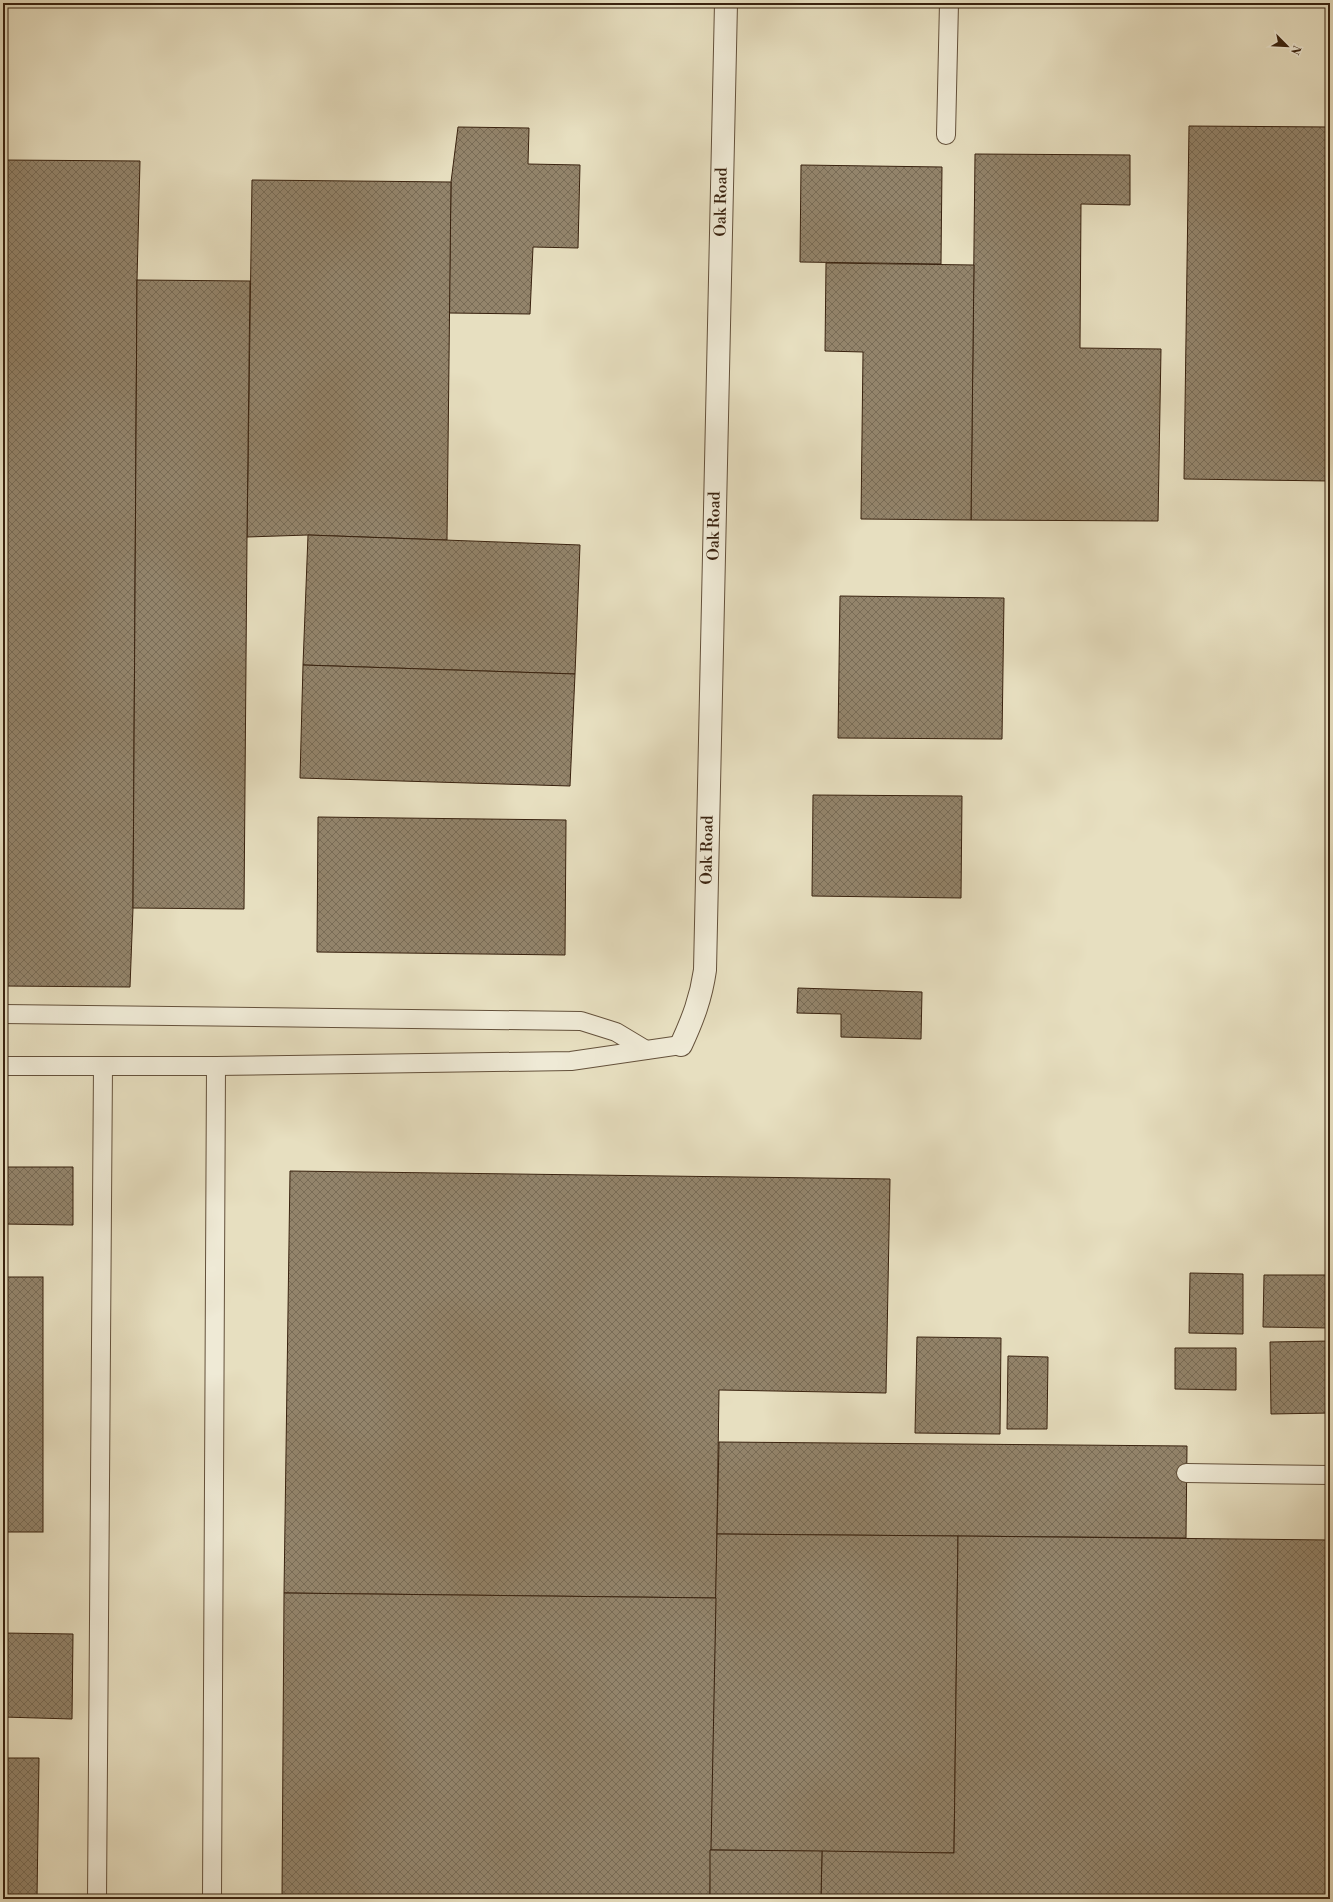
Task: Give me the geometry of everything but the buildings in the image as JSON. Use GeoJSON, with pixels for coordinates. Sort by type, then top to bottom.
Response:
{"type":"FeatureCollection","features":[{"type":"Feature","properties":{"kind":"street","name":"Oak Road"},"geometry":{"type":"LineString","coordinates":[[681,1044],[692,1022],[701,995],[705,970],[726,3]]}},
{"type":"Feature","properties":{"kind":"lane"},"geometry":{"type":"LineString","coordinates":[[946,135],[949,3]]}},
{"type":"Feature","properties":{"kind":"lane"},"geometry":{"type":"LineString","coordinates":[[3,1014],[581,1021],[616,1032],[646,1050]]}},
{"type":"Feature","properties":{"kind":"lane"},"geometry":{"type":"LineString","coordinates":[[3,1066],[216,1066],[571,1061],[681,1044]]}},
{"type":"Feature","properties":{"kind":"lane"},"geometry":{"type":"LineString","coordinates":[[97,1899],[103,1066]]}},
{"type":"Feature","properties":{"kind":"lane"},"geometry":{"type":"LineString","coordinates":[[212,1899],[216,1066]]}},
{"type":"Feature","properties":{"kind":"lane"},"geometry":{"type":"LineString","coordinates":[[1186,1473],[1330,1475]]}}]}
